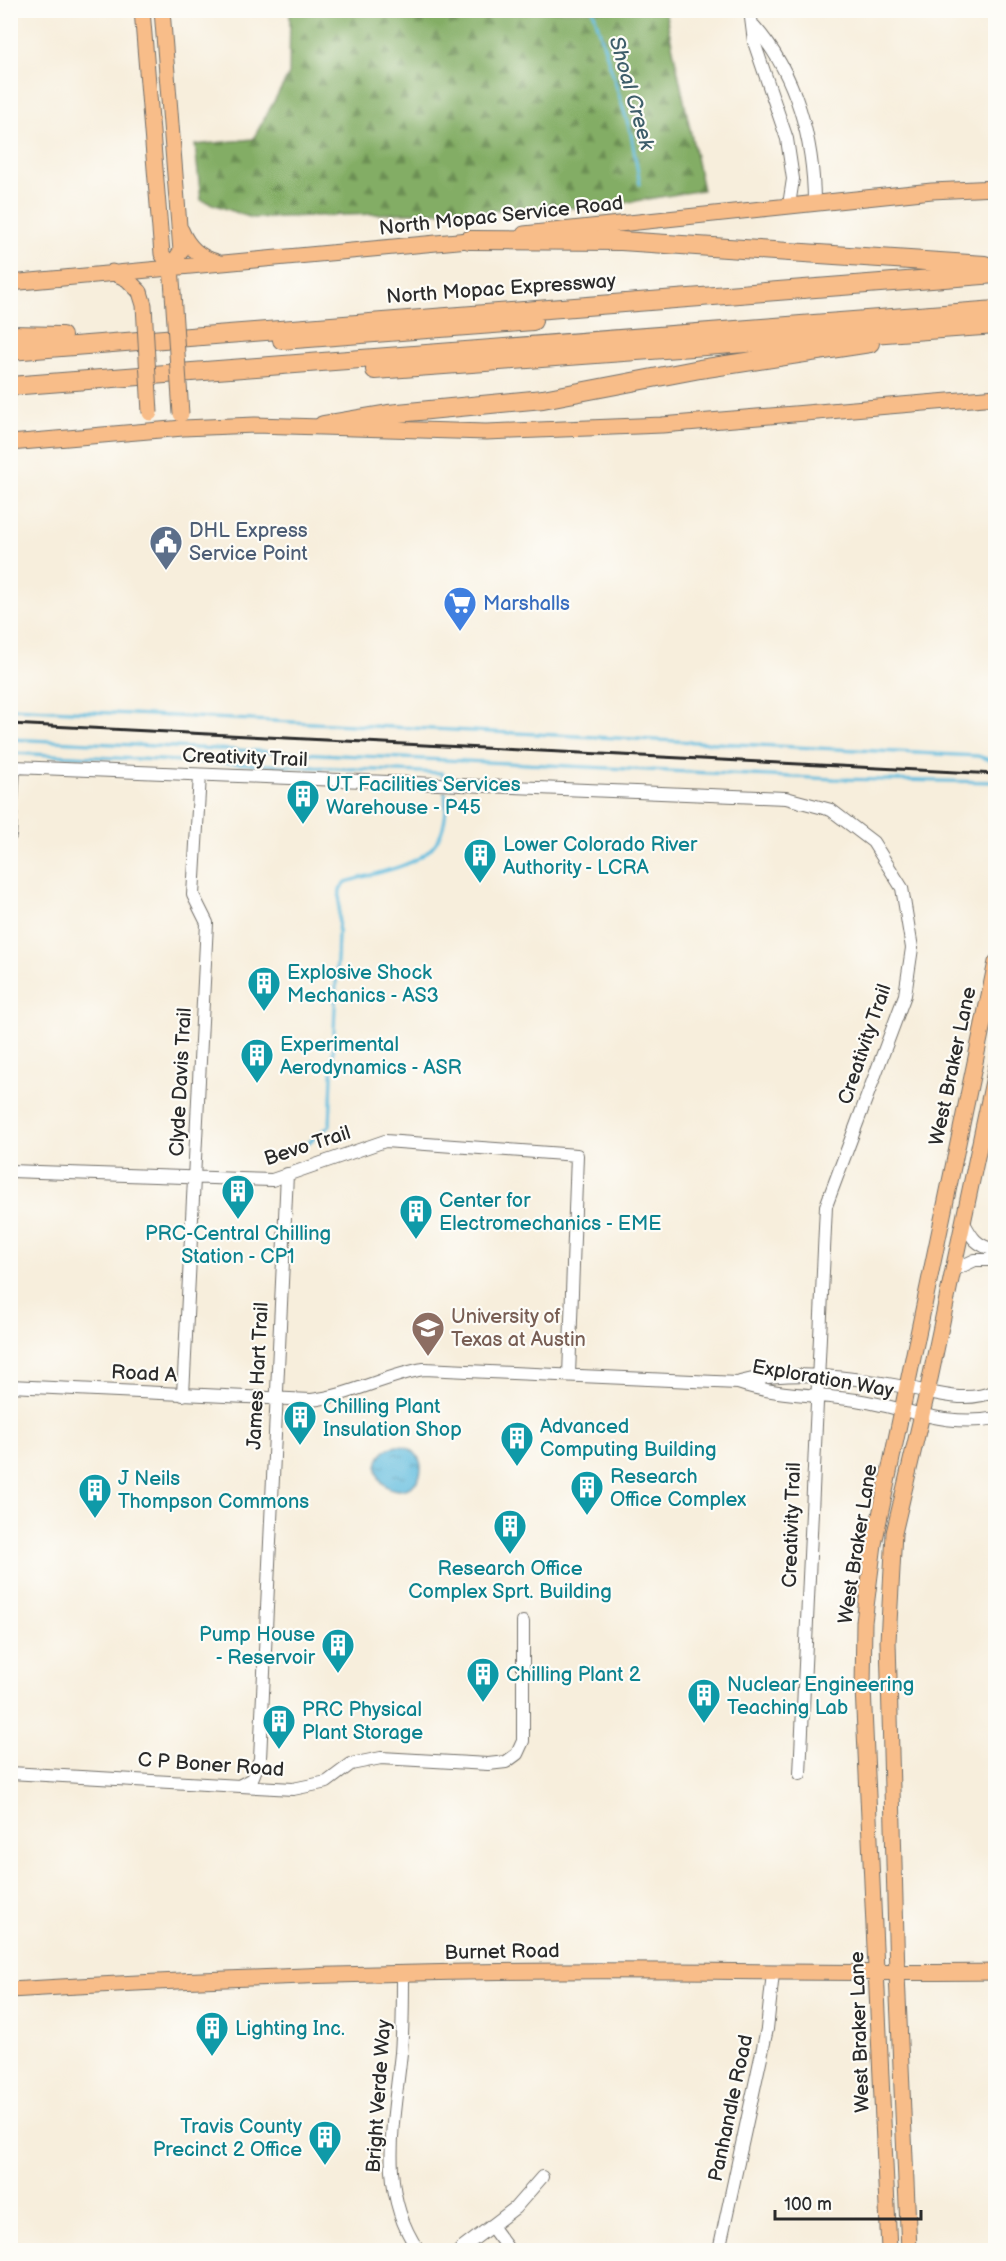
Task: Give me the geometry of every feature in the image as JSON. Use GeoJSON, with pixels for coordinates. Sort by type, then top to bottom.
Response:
{"type":"FeatureCollection","features":[{"type":"Feature","properties":{"kind":"highway"},"geometry":{"type":"LineString","coordinates":[[470,240],[621,241],[996,266]]}},
{"type":"Feature","properties":{"kind":"highway","name":"North Mopac Expressway"},"geometry":{"type":"LineString","coordinates":[[10,351],[996,274]]}},
{"type":"Feature","properties":{"kind":"highway"},"geometry":{"type":"LineString","coordinates":[[10,361],[996,286]]}},
{"type":"Feature","properties":{"kind":"highway"},"geometry":{"type":"LineString","coordinates":[[10,386],[996,310]]}},
{"type":"Feature","properties":{"kind":"highway"},"geometry":{"type":"LineString","coordinates":[[10,398],[996,325]]}},
{"type":"Feature","properties":{"kind":"highway"},"geometry":{"type":"LineString","coordinates":[[323,425],[388,414],[554,397],[700,369],[858,346],[926,330]]}},
{"type":"Feature","properties":{"kind":"highway"},"geometry":{"type":"LineString","coordinates":[[10,335],[87,336],[121,342]]}},
{"type":"Feature","properties":{"kind":"main road"},"geometry":{"type":"LineString","coordinates":[[142,10],[158,213],[162,254],[171,273],[182,421]]}},
{"type":"Feature","properties":{"kind":"main road"},"geometry":{"type":"LineString","coordinates":[[162,10],[181,251],[171,273]]}},
{"type":"Feature","properties":{"kind":"main road","name":"North Mopac Service Road"},"geometry":{"type":"LineString","coordinates":[[10,283],[132,270],[171,273],[220,263],[470,240],[932,191],[996,188]]}},
{"type":"Feature","properties":{"kind":"main road"},"geometry":{"type":"LineString","coordinates":[[132,270],[151,254],[158,213]]}},
{"type":"Feature","properties":{"kind":"main road"},"geometry":{"type":"LineString","coordinates":[[179,222],[190,247],[206,259],[220,263]]}},
{"type":"Feature","properties":{"kind":"main road"},"geometry":{"type":"LineString","coordinates":[[112,272],[127,279],[140,292],[144,304],[150,412],[142,422],[124,432]]}},
{"type":"Feature","properties":{"kind":"main road"},"geometry":{"type":"LineString","coordinates":[[10,443],[124,432],[182,421],[486,432],[650,425],[995,398]]}},
{"type":"Feature","properties":{"kind":"main road","name":"West Braker Lane"},"geometry":{"type":"LineString","coordinates":[[889,2250],[863,1688],[864,1622],[874,1544],[905,1387],[996,962]]}},
{"type":"Feature","properties":{"kind":"main road","name":"West Braker Lane"},"geometry":{"type":"LineString","coordinates":[[909,2250],[897,1974],[889,1618],[894,1533],[954,1270],[995,1070]]}},
{"type":"Feature","properties":{"kind":"main road","name":"Burnet Road"},"geometry":{"type":"LineString","coordinates":[[10,1990],[177,1980],[561,1971],[878,1974],[996,1972]]}},
{"type":"Feature","properties":{"kind":"street"},"geometry":{"type":"LineString","coordinates":[[750,10],[754,26],[754,42],[787,139],[793,179],[789,205]]}},
{"type":"Feature","properties":{"kind":"street"},"geometry":{"type":"LineString","coordinates":[[754,26],[765,39],[792,87],[809,148],[814,203]]}},
{"type":"Feature","properties":{"kind":"street"},"geometry":{"type":"LineString","coordinates":[[771,93],[785,85],[792,87]]}},
{"type":"Feature","properties":{"kind":"street","name":"Creativity Trail"},"geometry":{"type":"LineString","coordinates":[[10,836],[14,767],[786,798],[831,810],[873,842],[902,888],[912,948],[905,995],[826,1206],[800,1774]]}},
{"type":"Feature","properties":{"kind":"street","name":"Clyde Davis Trail"},"geometry":{"type":"LineString","coordinates":[[183,1395],[196,1177],[207,923],[193,895],[200,775]]}},
{"type":"Feature","properties":{"kind":"street","name":"Bevo Trail"},"geometry":{"type":"LineString","coordinates":[[10,1171],[272,1180],[385,1141],[578,1155],[569,1375]]}},
{"type":"Feature","properties":{"kind":"street","name":"James Hart Trail"},"geometry":{"type":"LineString","coordinates":[[239,1786],[252,1779],[260,1759],[287,1174]]}},
{"type":"Feature","properties":{"kind":"street"},"geometry":{"type":"LineString","coordinates":[[963,1221],[973,1240],[982,1247],[996,1250]]}},
{"type":"Feature","properties":{"kind":"street"},"geometry":{"type":"LineString","coordinates":[[954,1270],[975,1260],[996,1260]]}},
{"type":"Feature","properties":{"kind":"street","name":"Exploration Way"},"geometry":{"type":"LineString","coordinates":[[275,1400],[332,1398],[385,1378],[424,1369],[738,1383],[757,1389],[816,1398],[856,1400],[944,1421],[973,1423],[996,1418]]}},
{"type":"Feature","properties":{"kind":"street","name":"Exploration Way"},"geometry":{"type":"LineString","coordinates":[[738,1383],[757,1378],[817,1377],[905,1387],[960,1399],[996,1391]]}},
{"type":"Feature","properties":{"kind":"street","name":"Road A"},"geometry":{"type":"LineString","coordinates":[[10,1386],[275,1400]]}},
{"type":"Feature","properties":{"kind":"street","name":"C P Boner Road"},"geometry":{"type":"LineString","coordinates":[[10,1773],[293,1789],[327,1782],[351,1764],[381,1758],[488,1764],[506,1762],[517,1754],[523,1741],[524,1622]]}},
{"type":"Feature","properties":{"kind":"street","name":"Panhandle Road"},"geometry":{"type":"LineString","coordinates":[[719,2250],[767,2029],[773,1973]]}},
{"type":"Feature","properties":{"kind":"street","name":"Bright Verde Way"},"geometry":{"type":"LineString","coordinates":[[403,1974],[403,2026],[391,2175],[394,2200],[408,2236],[418,2250]]}},
{"type":"Feature","properties":{"kind":"street"},"geometry":{"type":"LineString","coordinates":[[459,2250],[515,2208],[542,2177]]}},
{"type":"Feature","properties":{"kind":"street"},"geometry":{"type":"LineString","coordinates":[[491,2226],[509,2250]]}},
{"type":"Feature","properties":{"kind":"green space"},"geometry":{"type":"Polygon","coordinates":[[[290,11],[665,11],[703,190],[599,207],[252,218],[201,200],[195,145],[253,139],[289,74],[290,11]]]}},
{"type":"Feature","properties":{"kind":"water"},"geometry":{"type":"Polygon","coordinates":[[[399,1446],[414,1453],[421,1468],[414,1483],[399,1490],[384,1483],[377,1468],[384,1453],[399,1446]]]}},
{"type":"Feature","properties":{"kind":"waterway","name":"Shoal Creek"},"geometry":{"type":"LineString","coordinates":[[593,10],[631,134],[640,184]]}},
{"type":"Feature","properties":{"kind":"waterway"},"geometry":{"type":"LineString","coordinates":[[10,708],[978,756],[996,762]]}},
{"type":"Feature","properties":{"kind":"waterway"},"geometry":{"type":"LineString","coordinates":[[10,739],[834,779],[996,782]]}},
{"type":"Feature","properties":{"kind":"waterway"},"geometry":{"type":"LineString","coordinates":[[10,753],[442,773],[443,777]]}},
{"type":"Feature","properties":{"kind":"waterway"},"geometry":{"type":"LineString","coordinates":[[303,1147],[330,1125],[340,889],[346,882],[404,865],[419,858],[432,848],[441,834],[445,817],[445,793]]}},
{"type":"Feature","properties":{"kind":"railway"},"geometry":{"type":"LineString","coordinates":[[10,724],[996,774]]}},
{"type":"Feature","properties":{"kind":"place","name":"DHL Express Service Point"},"geometry":{"type":"Point","coordinates":[166,571]}},
{"type":"Feature","properties":{"kind":"place","name":"Marshalls"},"geometry":{"type":"Point","coordinates":[460,632]}},
{"type":"Feature","properties":{"kind":"place","name":"UT Facilities Services Warehouse - P45"},"geometry":{"type":"Point","coordinates":[303,825]}},
{"type":"Feature","properties":{"kind":"place","name":"Lower Colorado River Authority - LCRA"},"geometry":{"type":"Point","coordinates":[480,884]}},
{"type":"Feature","properties":{"kind":"place","name":"Explosive Shock Mechanics - AS3"},"geometry":{"type":"Point","coordinates":[264,1012]}},
{"type":"Feature","properties":{"kind":"place","name":"Experimental Aerodynamics - ASR"},"geometry":{"type":"Point","coordinates":[257,1084]}},
{"type":"Feature","properties":{"kind":"place","name":"PRC-Central Chilling Station - CP1"},"geometry":{"type":"Point","coordinates":[238,1220]}},
{"type":"Feature","properties":{"kind":"place","name":"Center for Electromechanics - EME"},"geometry":{"type":"Point","coordinates":[416,1240]}},
{"type":"Feature","properties":{"kind":"place","name":"University of Texas at Austin"},"geometry":{"type":"Point","coordinates":[428,1357]}},
{"type":"Feature","properties":{"kind":"place","name":"Chilling Plant Insulation Shop"},"geometry":{"type":"Point","coordinates":[300,1446]}},
{"type":"Feature","properties":{"kind":"place","name":"Advanced Computing Building"},"geometry":{"type":"Point","coordinates":[517,1467]}},
{"type":"Feature","properties":{"kind":"place","name":"Research Office Complex"},"geometry":{"type":"Point","coordinates":[587,1516]}},
{"type":"Feature","properties":{"kind":"place","name":"J Neils Thompson Commons"},"geometry":{"type":"Point","coordinates":[95,1519]}},
{"type":"Feature","properties":{"kind":"place","name":"Research Office Complex Sprt. Building"},"geometry":{"type":"Point","coordinates":[510,1555]}},
{"type":"Feature","properties":{"kind":"place","name":"Pump House - Reservoir"},"geometry":{"type":"Point","coordinates":[338,1674]}},
{"type":"Feature","properties":{"kind":"place","name":"Chilling Plant 2"},"geometry":{"type":"Point","coordinates":[483,1703]}},
{"type":"Feature","properties":{"kind":"place","name":"Nuclear Engineering Teaching Lab"},"geometry":{"type":"Point","coordinates":[704,1724]}},
{"type":"Feature","properties":{"kind":"place","name":"PRC Physical Plant Storage"},"geometry":{"type":"Point","coordinates":[279,1750]}},
{"type":"Feature","properties":{"kind":"place","name":"Lighting Inc."},"geometry":{"type":"Point","coordinates":[212,2057]}},
{"type":"Feature","properties":{"kind":"place","name":"Travis County Precinct 2 Office"},"geometry":{"type":"Point","coordinates":[325,2166]}}]}
